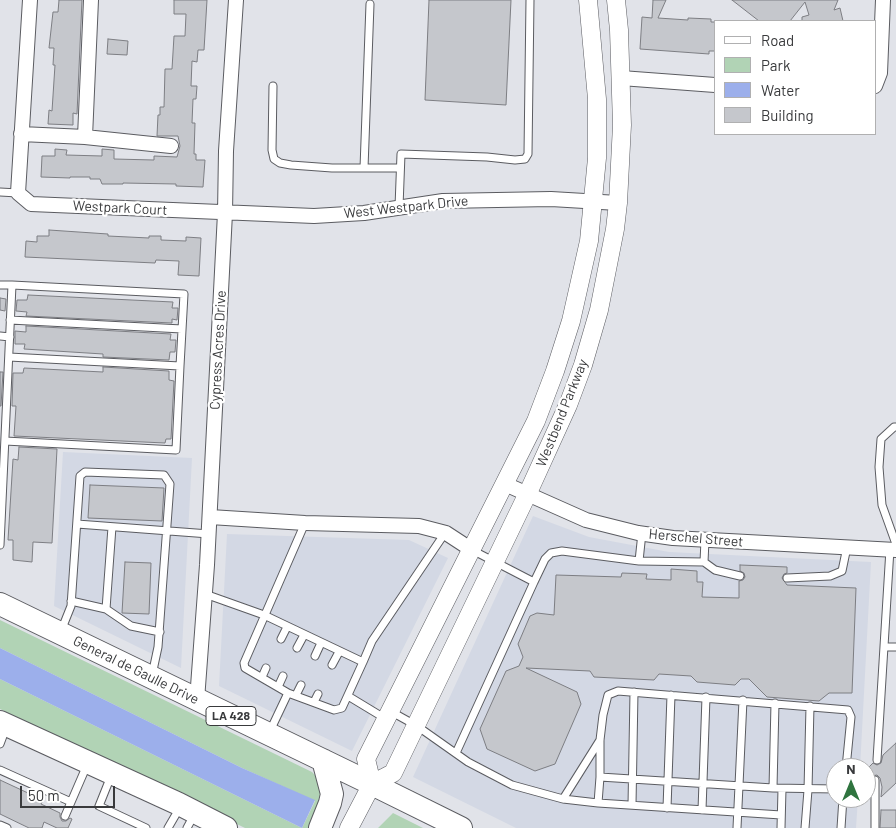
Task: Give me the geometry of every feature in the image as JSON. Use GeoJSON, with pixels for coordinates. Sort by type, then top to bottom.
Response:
{"type":"FeatureCollection","features":[{"type":"Feature","properties":{"kind":"main road","name":"General de Gaulle Drive"},"geometry":{"type":"LineString","coordinates":[[0,604],[461,828]]}},
{"type":"Feature","properties":{"kind":"main road"},"geometry":{"type":"LineString","coordinates":[[2,731],[88,763],[188,815],[226,828]]}},
{"type":"Feature","properties":{"kind":"main road"},"geometry":{"type":"LineString","coordinates":[[320,828],[332,794],[323,760]]}},
{"type":"Feature","properties":{"kind":"street"},"geometry":{"type":"LineString","coordinates":[[18,193],[30,0]]}},
{"type":"Feature","properties":{"kind":"street"},"geometry":{"type":"LineString","coordinates":[[84,137],[91,0]]}},
{"type":"Feature","properties":{"kind":"street","name":"Cypress Acres Drive"},"geometry":{"type":"LineString","coordinates":[[197,700],[210,517],[225,213],[226,151],[236,0]]}},
{"type":"Feature","properties":{"kind":"street","name":"Westbend Parkway"},"geometry":{"type":"LineString","coordinates":[[588,0],[597,99],[596,158],[589,241],[571,321],[536,421],[366,759],[372,784],[393,773],[417,726],[527,495],[568,405],[583,365],[599,310],[615,229],[618,203],[622,125],[616,0]]}},
{"type":"Feature","properties":{"kind":"street"},"geometry":{"type":"LineString","coordinates":[[876,83],[880,73],[884,0]]}},
{"type":"Feature","properties":{"kind":"street"},"geometry":{"type":"LineString","coordinates":[[621,78],[714,85]]}},
{"type":"Feature","properties":{"kind":"street"},"geometry":{"type":"LineString","coordinates":[[21,134],[84,137],[171,146]]}},
{"type":"Feature","properties":{"kind":"street","name":"Westpark Court"},"geometry":{"type":"LineString","coordinates":[[18,193],[31,204],[225,213]]}},
{"type":"Feature","properties":{"kind":"street","name":"West Westpark Drive"},"geometry":{"type":"LineString","coordinates":[[225,213],[314,216],[364,213],[443,201],[520,198],[618,203]]}},
{"type":"Feature","properties":{"kind":"street","name":"Herschel Street"},"geometry":{"type":"LineString","coordinates":[[505,484],[586,520],[612,528],[642,533],[673,538],[705,540],[894,548]]}},
{"type":"Feature","properties":{"kind":"street"},"geometry":{"type":"LineString","coordinates":[[210,517],[419,526],[446,532],[472,550]]}},
{"type":"Feature","properties":{"kind":"street"},"geometry":{"type":"LineString","coordinates":[[349,828],[372,784]]}},
{"type":"Feature","properties":{"kind":"lane"},"geometry":{"type":"LineString","coordinates":[[399,207],[401,154],[525,159],[528,154],[530,0]]}},
{"type":"Feature","properties":{"kind":"lane"},"geometry":{"type":"LineString","coordinates":[[364,168],[370,4]]}},
{"type":"Feature","properties":{"kind":"lane"},"geometry":{"type":"LineString","coordinates":[[273,86],[272,150],[274,159],[280,163],[291,166],[400,168]]}},
{"type":"Feature","properties":{"kind":"lane","name":"Westpark Court"},"geometry":{"type":"LineString","coordinates":[[0,192],[18,193]]}},
{"type":"Feature","properties":{"kind":"lane"},"geometry":{"type":"LineString","coordinates":[[0,284],[184,294],[176,450],[5,441]]}},
{"type":"Feature","properties":{"kind":"lane"},"geometry":{"type":"LineString","coordinates":[[0,544],[12,285]]}},
{"type":"Feature","properties":{"kind":"lane"},"geometry":{"type":"LineString","coordinates":[[10,320],[182,329]]}},
{"type":"Feature","properties":{"kind":"lane"},"geometry":{"type":"LineString","coordinates":[[0,336],[10,337]]}},
{"type":"Feature","properties":{"kind":"lane"},"geometry":{"type":"LineString","coordinates":[[9,357],[180,366]]}},
{"type":"Feature","properties":{"kind":"lane"},"geometry":{"type":"LineString","coordinates":[[877,760],[884,647],[894,548],[882,505],[879,467],[881,439],[896,427]]}},
{"type":"Feature","properties":{"kind":"lane"},"geometry":{"type":"LineString","coordinates":[[60,634],[71,606],[80,476],[84,472],[164,475],[170,484],[160,632],[152,678]]}},
{"type":"Feature","properties":{"kind":"lane"},"geometry":{"type":"LineString","coordinates":[[305,522],[244,663],[245,668],[278,687],[334,710],[342,708],[372,641],[446,532]]}},
{"type":"Feature","properties":{"kind":"lane"},"geometry":{"type":"LineString","coordinates":[[77,524],[209,534]]}},
{"type":"Feature","properties":{"kind":"lane"},"geometry":{"type":"LineString","coordinates":[[106,609],[112,527]]}},
{"type":"Feature","properties":{"kind":"lane"},"geometry":{"type":"LineString","coordinates":[[639,561],[642,533]]}},
{"type":"Feature","properties":{"kind":"lane"},"geometry":{"type":"LineString","coordinates":[[704,562],[705,540]]}},
{"type":"Feature","properties":{"kind":"lane"},"geometry":{"type":"LineString","coordinates":[[787,578],[830,576],[842,571],[847,547]]}},
{"type":"Feature","properties":{"kind":"lane"},"geometry":{"type":"LineString","coordinates":[[472,550],[534,582]]}},
{"type":"Feature","properties":{"kind":"lane"},"geometry":{"type":"LineString","coordinates":[[456,754],[534,582],[545,559],[551,553],[562,551],[639,561],[704,562],[715,570],[740,576]]}},
{"type":"Feature","properties":{"kind":"lane"},"geometry":{"type":"LineString","coordinates":[[205,594],[264,616],[363,662]]}},
{"type":"Feature","properties":{"kind":"lane"},"geometry":{"type":"LineString","coordinates":[[71,601],[106,609],[131,626],[160,632]]}},
{"type":"Feature","properties":{"kind":"lane"},"geometry":{"type":"LineString","coordinates":[[281,639],[287,627]]}},
{"type":"Feature","properties":{"kind":"lane"},"geometry":{"type":"LineString","coordinates":[[297,648],[304,634]]}},
{"type":"Feature","properties":{"kind":"lane"},"geometry":{"type":"LineString","coordinates":[[315,656],[321,643]]}},
{"type":"Feature","properties":{"kind":"lane"},"geometry":{"type":"LineString","coordinates":[[884,647],[896,648]]}},
{"type":"Feature","properties":{"kind":"lane"},"geometry":{"type":"LineString","coordinates":[[332,665],[339,652]]}},
{"type":"Feature","properties":{"kind":"lane"},"geometry":{"type":"LineString","coordinates":[[262,678],[266,668]]}},
{"type":"Feature","properties":{"kind":"lane"},"geometry":{"type":"LineString","coordinates":[[278,687],[283,676]]}},
{"type":"Feature","properties":{"kind":"lane"},"geometry":{"type":"LineString","coordinates":[[296,696],[301,685]]}},
{"type":"Feature","properties":{"kind":"lane"},"geometry":{"type":"LineString","coordinates":[[598,803],[600,740],[603,715],[608,695],[618,691],[848,710],[851,717],[847,758]]}},
{"type":"Feature","properties":{"kind":"lane"},"geometry":{"type":"LineString","coordinates":[[268,734],[288,692]]}},
{"type":"Feature","properties":{"kind":"lane"},"geometry":{"type":"LineString","coordinates":[[632,805],[634,692]]}},
{"type":"Feature","properties":{"kind":"lane"},"geometry":{"type":"LineString","coordinates":[[314,702],[318,694]]}},
{"type":"Feature","properties":{"kind":"lane"},"geometry":{"type":"LineString","coordinates":[[667,808],[671,695]]}},
{"type":"Feature","properties":{"kind":"lane"},"geometry":{"type":"LineString","coordinates":[[348,696],[417,726],[468,762],[512,785],[563,799],[598,803],[781,815]]}},
{"type":"Feature","properties":{"kind":"lane"},"geometry":{"type":"LineString","coordinates":[[702,810],[706,697]]}},
{"type":"Feature","properties":{"kind":"lane"},"geometry":{"type":"LineString","coordinates":[[737,828],[742,700]]}},
{"type":"Feature","properties":{"kind":"lane"},"geometry":{"type":"LineString","coordinates":[[773,788],[775,703]]}},
{"type":"Feature","properties":{"kind":"lane"},"geometry":{"type":"LineString","coordinates":[[805,828],[810,706]]}},
{"type":"Feature","properties":{"kind":"lane"},"geometry":{"type":"LineString","coordinates":[[563,799],[600,740]]}},
{"type":"Feature","properties":{"kind":"lane"},"geometry":{"type":"LineString","coordinates":[[65,816],[88,763]]}},
{"type":"Feature","properties":{"kind":"lane"},"geometry":{"type":"LineString","coordinates":[[0,770],[71,802]]}},
{"type":"Feature","properties":{"kind":"lane"},"geometry":{"type":"LineString","coordinates":[[112,774],[100,806],[146,828]]}},
{"type":"Feature","properties":{"kind":"lane"},"geometry":{"type":"LineString","coordinates":[[600,777],[782,789],[826,790]]}},
{"type":"Feature","properties":{"kind":"lane"},"geometry":{"type":"LineString","coordinates":[[780,828],[782,789]]}},
{"type":"Feature","properties":{"kind":"lane"},"geometry":{"type":"LineString","coordinates":[[841,828],[842,808]]}},
{"type":"Feature","properties":{"kind":"lane"},"geometry":{"type":"LineString","coordinates":[[874,828],[875,808]]}},
{"type":"Feature","properties":{"kind":"lane"},"geometry":{"type":"LineString","coordinates":[[168,828],[188,815]]}},
{"type":"Feature","properties":{"kind":"lane"},"geometry":{"type":"LineString","coordinates":[[0,825],[7,828]]}},
{"type":"Feature","properties":{"kind":"shaded area"},"geometry":{"type":"Polygon","coordinates":[[[63,452],[192,458],[181,668],[54,606],[63,452]]]}},
{"type":"Feature","properties":{"kind":"shaded area"},"geometry":{"type":"Polygon","coordinates":[[[533,516],[589,537],[669,552],[871,562],[861,758],[826,758],[826,808],[857,808],[856,828],[516,828],[413,777],[533,516]]]}},
{"type":"Feature","properties":{"kind":"shaded area"},"geometry":{"type":"Polygon","coordinates":[[[227,534],[409,540],[448,558],[352,751],[219,686],[227,534]]]}},
{"type":"Feature","properties":{"kind":"green space"},"geometry":{"type":"Polygon","coordinates":[[[0,620],[312,772],[324,784],[311,828],[302,828],[315,801],[242,768],[0,648],[0,620]]]}},
{"type":"Feature","properties":{"kind":"green space"},"geometry":{"type":"Polygon","coordinates":[[[0,679],[302,828],[245,828],[0,709],[0,679]]]}},
{"type":"Feature","properties":{"kind":"green space"},"geometry":{"type":"Polygon","coordinates":[[[393,813],[423,828],[378,828],[393,813]]]}},
{"type":"Feature","properties":{"kind":"water"},"geometry":{"type":"Polygon","coordinates":[[[0,648],[242,768],[315,800],[302,828],[0,679],[0,648]]]}},
{"type":"Feature","properties":{"kind":"building"},"geometry":{"type":"Polygon","coordinates":[[[59,0],[82,0],[77,114],[73,113],[73,125],[48,124],[49,110],[52,111],[55,65],[53,65],[54,48],[49,48],[53,12],[58,12],[59,0]]]}},
{"type":"Feature","properties":{"kind":"building"},"geometry":{"type":"Polygon","coordinates":[[[174,0],[207,0],[204,50],[198,50],[197,62],[192,61],[191,86],[197,86],[196,99],[193,99],[192,123],[195,123],[194,154],[196,154],[196,160],[205,160],[203,187],[176,186],[176,184],[102,184],[100,179],[90,179],[90,177],[41,177],[42,156],[55,156],[55,149],[67,150],[66,155],[102,156],[102,149],[114,150],[114,159],[154,160],[154,156],[177,157],[180,146],[178,136],[157,136],[158,115],[160,115],[160,107],[164,107],[165,69],[172,69],[174,36],[185,36],[186,14],[174,14],[174,0]]]}},
{"type":"Feature","properties":{"kind":"building"},"geometry":{"type":"Polygon","coordinates":[[[429,0],[511,0],[506,105],[425,100],[429,0]]]}},
{"type":"Feature","properties":{"kind":"building"},"geometry":{"type":"Polygon","coordinates":[[[653,0],[666,0],[658,18],[711,19],[711,22],[714,22],[714,51],[709,51],[709,54],[640,49],[642,17],[652,18],[653,0]]]}},
{"type":"Feature","properties":{"kind":"building"},"geometry":{"type":"Polygon","coordinates":[[[732,0],[838,0],[834,10],[840,8],[843,20],[802,20],[802,17],[809,15],[805,2],[791,20],[758,20],[732,0]]]}},
{"type":"Feature","properties":{"kind":"building"},"geometry":{"type":"Polygon","coordinates":[[[108,39],[128,41],[127,55],[107,54],[108,39]]]}},
{"type":"Feature","properties":{"kind":"building"},"geometry":{"type":"Polygon","coordinates":[[[49,230],[108,234],[108,236],[149,238],[149,236],[161,236],[161,240],[186,241],[186,237],[201,238],[199,276],[178,275],[179,261],[156,260],[155,263],[25,257],[26,241],[37,242],[37,236],[49,236],[49,230]]]}},
{"type":"Feature","properties":{"kind":"building"},"geometry":{"type":"Polygon","coordinates":[[[28,295],[173,302],[172,308],[178,308],[177,320],[172,319],[172,323],[26,316],[27,312],[16,311],[17,300],[27,300],[28,295]]]}},
{"type":"Feature","properties":{"kind":"building"},"geometry":{"type":"Polygon","coordinates":[[[0,298],[6,299],[5,311],[0,310],[0,298]]]}},
{"type":"Feature","properties":{"kind":"building"},"geometry":{"type":"Polygon","coordinates":[[[26,326],[171,334],[170,340],[176,340],[175,352],[170,352],[169,360],[103,357],[103,354],[24,349],[25,344],[15,344],[15,331],[26,332],[26,326]]]}},
{"type":"Feature","properties":{"kind":"building"},"geometry":{"type":"Polygon","coordinates":[[[103,367],[169,371],[169,380],[174,381],[171,439],[166,439],[165,443],[14,436],[16,406],[12,406],[13,373],[23,373],[24,368],[103,372],[103,367]]]}},
{"type":"Feature","properties":{"kind":"building"},"geometry":{"type":"Polygon","coordinates":[[[0,372],[3,372],[1,406],[0,406],[0,372]]]}},
{"type":"Feature","properties":{"kind":"building"},"geometry":{"type":"Polygon","coordinates":[[[19,447],[57,449],[52,543],[33,542],[32,562],[13,560],[13,540],[8,540],[13,459],[18,460],[19,447]]]}},
{"type":"Feature","properties":{"kind":"building"},"geometry":{"type":"Polygon","coordinates":[[[90,485],[164,488],[162,521],[88,518],[90,485]]]}},
{"type":"Feature","properties":{"kind":"building"},"geometry":{"type":"Polygon","coordinates":[[[125,562],[151,563],[149,614],[122,613],[125,562]]]}},
{"type":"Feature","properties":{"kind":"building"},"geometry":{"type":"Polygon","coordinates":[[[740,565],[787,567],[787,573],[782,578],[787,585],[856,588],[852,693],[829,693],[819,701],[767,697],[749,679],[741,679],[735,685],[697,682],[691,676],[659,674],[654,680],[594,677],[590,671],[526,668],[577,692],[581,704],[555,764],[535,771],[487,749],[480,729],[506,671],[519,666],[523,657],[518,644],[530,616],[537,613],[554,615],[556,575],[621,577],[622,573],[647,574],[646,579],[671,580],[671,569],[697,571],[697,582],[703,582],[702,597],[739,598],[739,581],[745,577],[744,573],[740,571],[740,565]]]}},
{"type":"Feature","properties":{"kind":"building"},"geometry":{"type":"Polygon","coordinates":[[[896,743],[896,783],[881,797],[882,787],[880,778],[876,775],[876,764],[881,763],[883,755],[896,743]]]}},
{"type":"Feature","properties":{"kind":"building"},"geometry":{"type":"Polygon","coordinates":[[[0,780],[43,800],[41,804],[60,813],[62,821],[72,819],[68,828],[57,828],[44,822],[42,828],[29,828],[0,814],[0,780]]]}},
{"type":"Feature","properties":{"kind":"building"},"geometry":{"type":"Polygon","coordinates":[[[881,810],[896,810],[896,828],[880,828],[881,810]]]}}]}
